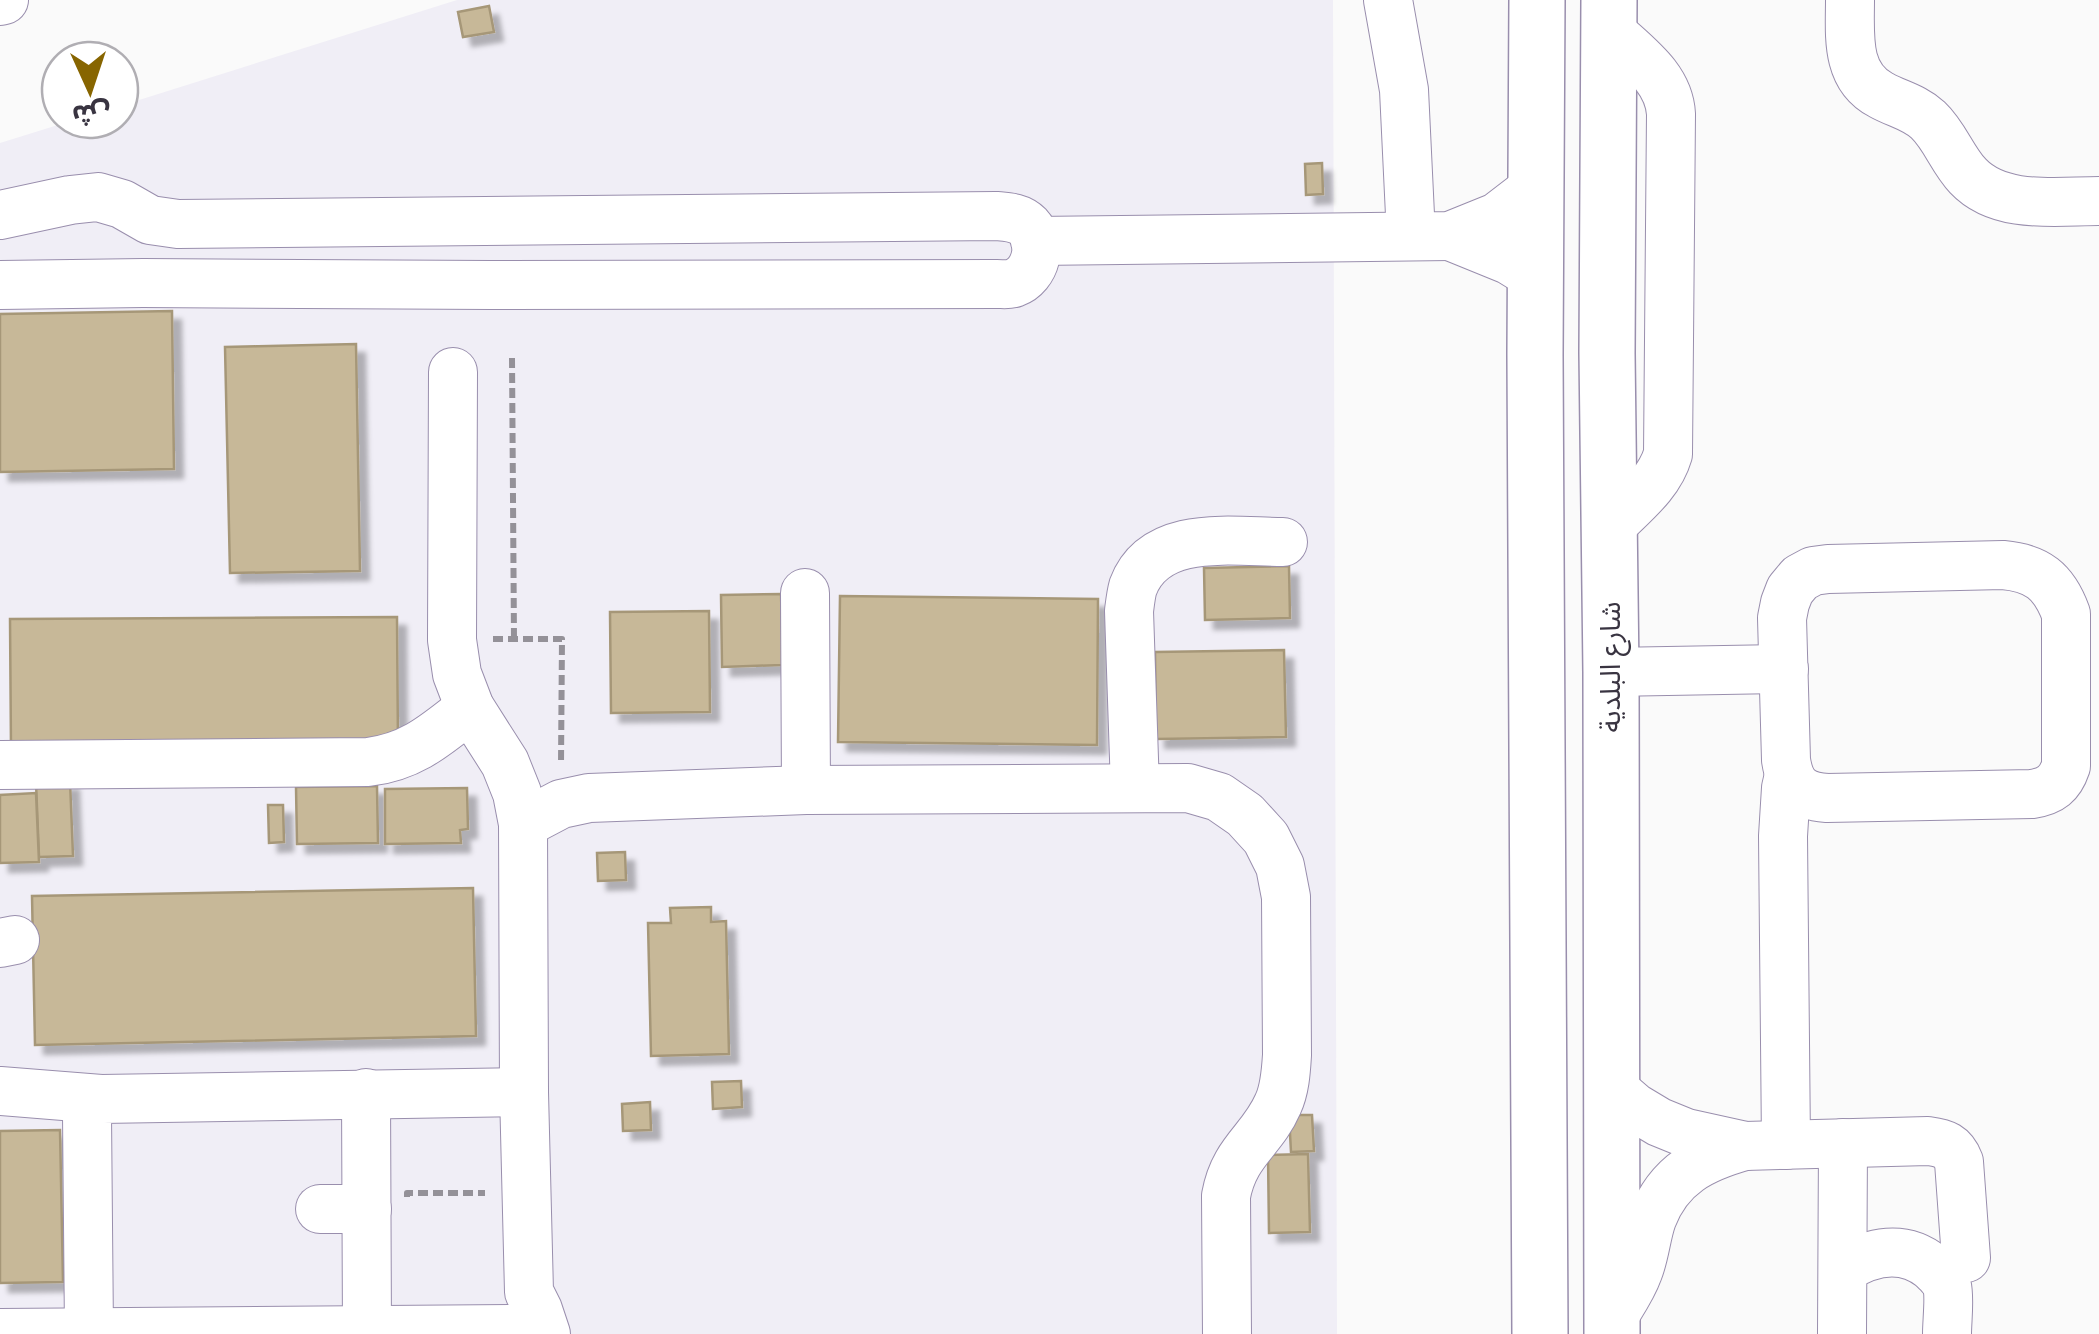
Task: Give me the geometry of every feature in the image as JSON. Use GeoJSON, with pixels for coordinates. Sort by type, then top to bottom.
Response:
{"type":"FeatureCollection","features":[{"type":"Feature","properties":{"kind":"main road"},"geometry":{"type":"LineString","coordinates":[[1537,0],[1540,1334]]}},
{"type":"Feature","properties":{"kind":"main road","name":"شارع البلدية"},"geometry":{"type":"LineString","coordinates":[[1609,15],[1612,1327]]}},
{"type":"Feature","properties":{"kind":"lane"},"geometry":{"type":"LineString","coordinates":[[1388,0],[1430,236]]}},
{"type":"Feature","properties":{"kind":"lane"},"geometry":{"type":"LineString","coordinates":[[1850,0],[1851,58],[1858,74],[1882,96],[1926,117],[1943,135],[1966,174],[1981,188],[2000,197],[2021,200],[2099,202]]}},
{"type":"Feature","properties":{"kind":"lane"},"geometry":{"type":"LineString","coordinates":[[1036,241],[1430,236],[1496,217],[1536,187]]}},
{"type":"Feature","properties":{"kind":"lane"},"geometry":{"type":"LineString","coordinates":[[0,215],[98,197],[122,204],[150,220],[178,224],[996,216],[1013,217],[1028,226],[1036,241],[1036,258],[1028,273],[1014,283],[997,284],[0,286]]}},
{"type":"Feature","properties":{"kind":"lane"},"geometry":{"type":"LineString","coordinates":[[488,220],[490,285]]}},
{"type":"Feature","properties":{"kind":"lane"},"geometry":{"type":"LineString","coordinates":[[1430,236],[1508,260],[1536,276]]}},
{"type":"Feature","properties":{"kind":"lane"},"geometry":{"type":"LineString","coordinates":[[453,372],[452,640],[456,674],[470,708],[504,763],[517,793],[542,814]]}},
{"type":"Feature","properties":{"kind":"lane"},"geometry":{"type":"LineString","coordinates":[[1135,788],[1129,611],[1133,587],[1146,566],[1164,551],[1188,544],[1283,542]]}},
{"type":"Feature","properties":{"kind":"lane"},"geometry":{"type":"LineString","coordinates":[[2020,567],[2036,573],[2060,597],[2066,614],[2066,766],[2055,786],[2032,794],[1827,798],[1811,796],[1798,788],[1789,775],[1782,618],[1790,590],[1800,578],[1813,571],[2020,567]]}},
{"type":"Feature","properties":{"kind":"lane"},"geometry":{"type":"LineString","coordinates":[[805,593],[806,790]]}},
{"type":"Feature","properties":{"kind":"lane"},"geometry":{"type":"LineString","coordinates":[[1611,672],[1784,669]]}},
{"type":"Feature","properties":{"kind":"lane"},"geometry":{"type":"LineString","coordinates":[[0,764],[389,760],[409,752],[470,708]]}},
{"type":"Feature","properties":{"kind":"lane"},"geometry":{"type":"LineString","coordinates":[[1766,1145],[1789,775]]}},
{"type":"Feature","properties":{"kind":"lane"},"geometry":{"type":"LineString","coordinates":[[542,814],[612,796],[806,790],[1188,788],[1218,798],[1245,815],[1266,838],[1280,866],[1286,897],[1285,1080],[1278,1104],[1236,1161],[1229,1178],[1227,1334]]}},
{"type":"Feature","properties":{"kind":"lane"},"geometry":{"type":"LineString","coordinates":[[0,1332],[368,1332],[525,1322],[524,1092],[542,814]]}},
{"type":"Feature","properties":{"kind":"lane"},"geometry":{"type":"LineString","coordinates":[[1612,1088],[1634,1107],[1686,1133],[1766,1145]]}},
{"type":"Feature","properties":{"kind":"lane"},"geometry":{"type":"LineString","coordinates":[[0,1091],[101,1099],[524,1092]]}},
{"type":"Feature","properties":{"kind":"lane"},"geometry":{"type":"LineString","coordinates":[[366,1093],[368,1332]]}},
{"type":"Feature","properties":{"kind":"lane"},"geometry":{"type":"LineString","coordinates":[[90,1332],[87,1115],[101,1099]]}},
{"type":"Feature","properties":{"kind":"lane"},"geometry":{"type":"LineString","coordinates":[[1612,1327],[1639,1271],[1652,1220],[1663,1198],[1695,1164],[1716,1154],[1766,1145],[1928,1141],[1948,1145],[1958,1162],[1966,1258]]}},
{"type":"Feature","properties":{"kind":"lane"},"geometry":{"type":"LineString","coordinates":[[1842,1334],[1843,1143]]}},
{"type":"Feature","properties":{"kind":"lane"},"geometry":{"type":"LineString","coordinates":[[320,1209],[367,1205]]}},
{"type":"Feature","properties":{"kind":"lane"},"geometry":{"type":"LineString","coordinates":[[1843,1269],[1875,1253],[1908,1254],[1924,1260],[1947,1284],[1946,1334]]}},
{"type":"Feature","properties":{"kind":"path"},"geometry":{"type":"LineString","coordinates":[[512,358],[514,639]]}},
{"type":"Feature","properties":{"kind":"path"},"geometry":{"type":"LineString","coordinates":[[452,640],[562,639],[542,814]]}},
{"type":"Feature","properties":{"kind":"path"},"geometry":{"type":"LineString","coordinates":[[367,1205],[407,1201],[407,1194],[526,1193]]}},
{"type":"Feature","properties":{"kind":"shaded area"},"geometry":{"type":"Polygon","coordinates":[[[457,0],[1333,0],[1337,1334],[0,1334],[0,143],[40,131],[40,140],[140,140],[140,100],[457,0]]]}},
{"type":"Feature","properties":{"kind":"building"},"geometry":{"type":"Polygon","coordinates":[[[489,6],[494,32],[463,37],[458,12],[489,6]]]}},
{"type":"Feature","properties":{"kind":"building"},"geometry":{"type":"Polygon","coordinates":[[[1322,163],[1323,194],[1306,195],[1305,164],[1322,163]]]}},
{"type":"Feature","properties":{"kind":"building"},"geometry":{"type":"Polygon","coordinates":[[[172,311],[174,469],[0,472],[0,314],[172,311]]]}},
{"type":"Feature","properties":{"kind":"building"},"geometry":{"type":"Polygon","coordinates":[[[356,344],[360,571],[230,573],[225,347],[356,344]]]}},
{"type":"Feature","properties":{"kind":"building"},"geometry":{"type":"Polygon","coordinates":[[[1289,566],[1290,618],[1205,620],[1204,568],[1289,566]]]}},
{"type":"Feature","properties":{"kind":"building"},"geometry":{"type":"Polygon","coordinates":[[[781,594],[783,665],[722,667],[721,595],[781,594]]]}},
{"type":"Feature","properties":{"kind":"building"},"geometry":{"type":"Polygon","coordinates":[[[840,596],[1098,599],[1097,745],[838,742],[840,596]]]}},
{"type":"Feature","properties":{"kind":"building"},"geometry":{"type":"Polygon","coordinates":[[[709,611],[710,712],[611,713],[610,612],[709,611]]]}},
{"type":"Feature","properties":{"kind":"building"},"geometry":{"type":"Polygon","coordinates":[[[397,617],[398,748],[11,750],[10,619],[397,617]]]}},
{"type":"Feature","properties":{"kind":"building"},"geometry":{"type":"Polygon","coordinates":[[[1284,650],[1286,737],[1156,739],[1155,652],[1284,650]]]}},
{"type":"Feature","properties":{"kind":"building"},"geometry":{"type":"Polygon","coordinates":[[[70,781],[73,856],[39,857],[36,783],[70,781]]]}},
{"type":"Feature","properties":{"kind":"building"},"geometry":{"type":"Polygon","coordinates":[[[377,786],[378,843],[297,844],[296,787],[377,786]]]}},
{"type":"Feature","properties":{"kind":"building"},"geometry":{"type":"Polygon","coordinates":[[[467,788],[468,829],[460,830],[461,843],[385,844],[385,789],[467,788]]]}},
{"type":"Feature","properties":{"kind":"building"},"geometry":{"type":"Polygon","coordinates":[[[36,793],[39,862],[0,863],[0,795],[36,793]]]}},
{"type":"Feature","properties":{"kind":"building"},"geometry":{"type":"Polygon","coordinates":[[[268,805],[283,805],[284,842],[269,843],[268,805]]]}},
{"type":"Feature","properties":{"kind":"building"},"geometry":{"type":"Polygon","coordinates":[[[625,852],[626,880],[598,881],[597,853],[625,852]]]}},
{"type":"Feature","properties":{"kind":"building"},"geometry":{"type":"Polygon","coordinates":[[[473,888],[476,1036],[35,1045],[32,896],[473,888]]]}},
{"type":"Feature","properties":{"kind":"building"},"geometry":{"type":"Polygon","coordinates":[[[711,907],[711,922],[726,921],[729,1054],[651,1056],[648,923],[671,923],[670,908],[711,907]]]}},
{"type":"Feature","properties":{"kind":"building"},"geometry":{"type":"Polygon","coordinates":[[[741,1081],[742,1107],[713,1109],[712,1082],[741,1081]]]}},
{"type":"Feature","properties":{"kind":"building"},"geometry":{"type":"Polygon","coordinates":[[[650,1102],[651,1130],[623,1131],[622,1104],[650,1102]]]}},
{"type":"Feature","properties":{"kind":"building"},"geometry":{"type":"Polygon","coordinates":[[[1289,1115],[1312,1115],[1314,1151],[1291,1152],[1289,1115]]]}},
{"type":"Feature","properties":{"kind":"building"},"geometry":{"type":"Polygon","coordinates":[[[60,1130],[63,1282],[0,1283],[0,1131],[60,1130]]]}},
{"type":"Feature","properties":{"kind":"building"},"geometry":{"type":"Polygon","coordinates":[[[1308,1154],[1310,1232],[1269,1233],[1268,1155],[1308,1154]]]}}]}
